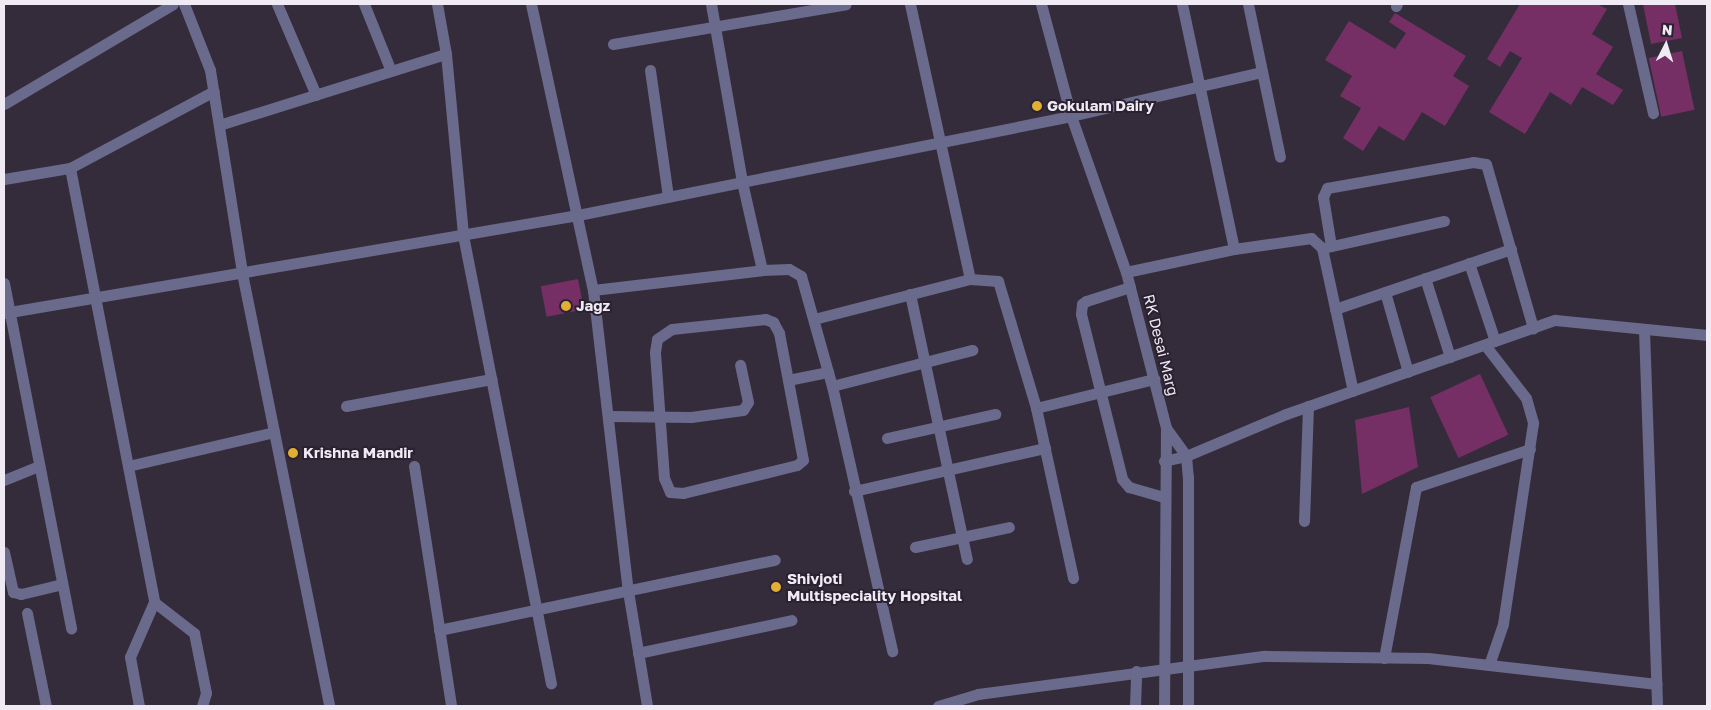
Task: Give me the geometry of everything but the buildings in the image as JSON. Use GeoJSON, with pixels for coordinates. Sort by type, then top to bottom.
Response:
{"type":"FeatureCollection","features":[{"type":"Feature","properties":{"kind":"street"},"geometry":{"type":"LineString","coordinates":[[4,104],[173,4]]}},
{"type":"Feature","properties":{"kind":"street"},"geometry":{"type":"LineString","coordinates":[[184,4],[210,70],[242,272],[329,706]]}},
{"type":"Feature","properties":{"kind":"street"},"geometry":{"type":"LineString","coordinates":[[277,4],[316,94]]}},
{"type":"Feature","properties":{"kind":"street"},"geometry":{"type":"LineString","coordinates":[[364,4],[392,71]]}},
{"type":"Feature","properties":{"kind":"street"},"geometry":{"type":"LineString","coordinates":[[437,4],[446,54],[463,235],[551,683]]}},
{"type":"Feature","properties":{"kind":"street"},"geometry":{"type":"LineString","coordinates":[[531,4],[593,290],[610,416],[628,591],[647,706]]}},
{"type":"Feature","properties":{"kind":"street"},"geometry":{"type":"LineString","coordinates":[[710,4],[742,182],[762,270]]}},
{"type":"Feature","properties":{"kind":"street"},"geometry":{"type":"LineString","coordinates":[[613,44],[846,4]]}},
{"type":"Feature","properties":{"kind":"street"},"geometry":{"type":"LineString","coordinates":[[910,4],[970,278]]}},
{"type":"Feature","properties":{"kind":"street","name":"RK Desai Marg"},"geometry":{"type":"LineString","coordinates":[[1041,4],[1071,116],[1126,272],[1166,428],[1164,461],[1164,706]]}},
{"type":"Feature","properties":{"kind":"street"},"geometry":{"type":"LineString","coordinates":[[1182,4],[1234,249]]}},
{"type":"Feature","properties":{"kind":"street"},"geometry":{"type":"LineString","coordinates":[[1248,4],[1280,158]]}},
{"type":"Feature","properties":{"kind":"street"},"geometry":{"type":"LineString","coordinates":[[1628,4],[1652,113]]}},
{"type":"Feature","properties":{"kind":"street"},"geometry":{"type":"LineString","coordinates":[[219,125],[446,54]]}},
{"type":"Feature","properties":{"kind":"street"},"geometry":{"type":"LineString","coordinates":[[650,70],[668,197]]}},
{"type":"Feature","properties":{"kind":"street"},"geometry":{"type":"LineString","coordinates":[[6,312],[578,215],[1071,116],[1262,72]]}},
{"type":"Feature","properties":{"kind":"street"},"geometry":{"type":"LineString","coordinates":[[6,176],[70,168],[214,91]]}},
{"type":"Feature","properties":{"kind":"street"},"geometry":{"type":"LineString","coordinates":[[1353,390],[1335,309],[1326,247],[1323,197],[1327,188],[1473,162],[1486,164],[1489,168],[1533,328]]}},
{"type":"Feature","properties":{"kind":"street"},"geometry":{"type":"LineString","coordinates":[[70,168],[154,602],[130,657],[139,706]]}},
{"type":"Feature","properties":{"kind":"street"},"geometry":{"type":"LineString","coordinates":[[1126,272],[1234,249],[1303,238],[1311,238],[1326,247],[1444,221]]}},
{"type":"Feature","properties":{"kind":"street"},"geometry":{"type":"LineString","coordinates":[[1335,309],[1511,249]]}},
{"type":"Feature","properties":{"kind":"street"},"geometry":{"type":"LineString","coordinates":[[1470,263],[1490,343],[1529,405],[1532,423],[1530,449],[1504,624],[1489,665]]}},
{"type":"Feature","properties":{"kind":"street"},"geometry":{"type":"LineString","coordinates":[[593,290],[762,270],[789,269],[801,276],[832,386],[854,491],[892,651]]}},
{"type":"Feature","properties":{"kind":"street"},"geometry":{"type":"LineString","coordinates":[[814,319],[970,278],[998,281],[1003,291],[1036,408],[1073,578]]}},
{"type":"Feature","properties":{"kind":"street"},"geometry":{"type":"LineString","coordinates":[[1426,278],[1450,357]]}},
{"type":"Feature","properties":{"kind":"street"},"geometry":{"type":"LineString","coordinates":[[4,283],[6,312],[71,629]]}},
{"type":"Feature","properties":{"kind":"street"},"geometry":{"type":"LineString","coordinates":[[1130,287],[1086,301],[1080,308],[1124,484],[1164,497]]}},
{"type":"Feature","properties":{"kind":"street"},"geometry":{"type":"LineString","coordinates":[[1385,292],[1408,372]]}},
{"type":"Feature","properties":{"kind":"street"},"geometry":{"type":"LineString","coordinates":[[910,294],[967,559]]}},
{"type":"Feature","properties":{"kind":"street"},"geometry":{"type":"LineString","coordinates":[[769,320],[779,333],[803,448],[803,460],[797,465],[682,493],[670,492],[664,478],[661,417],[655,346],[660,334],[672,328],[769,320]]}},
{"type":"Feature","properties":{"kind":"street"},"geometry":{"type":"LineString","coordinates":[[1164,461],[1186,456],[1308,406],[1555,320],[1707,335]]}},
{"type":"Feature","properties":{"kind":"street"},"geometry":{"type":"LineString","coordinates":[[1644,330],[1657,706]]}},
{"type":"Feature","properties":{"kind":"street"},"geometry":{"type":"LineString","coordinates":[[832,386],[972,350]]}},
{"type":"Feature","properties":{"kind":"street"},"geometry":{"type":"LineString","coordinates":[[610,416],[702,417],[743,410],[748,402],[740,365]]}},
{"type":"Feature","properties":{"kind":"street"},"geometry":{"type":"LineString","coordinates":[[788,380],[828,372]]}},
{"type":"Feature","properties":{"kind":"street"},"geometry":{"type":"LineString","coordinates":[[346,406],[492,379]]}},
{"type":"Feature","properties":{"kind":"street"},"geometry":{"type":"LineString","coordinates":[[1036,408],[1154,380]]}},
{"type":"Feature","properties":{"kind":"street"},"geometry":{"type":"LineString","coordinates":[[1304,521],[1308,406]]}},
{"type":"Feature","properties":{"kind":"street"},"geometry":{"type":"LineString","coordinates":[[887,438],[995,414]]}},
{"type":"Feature","properties":{"kind":"street"},"geometry":{"type":"LineString","coordinates":[[1166,428],[1186,456],[1188,706]]}},
{"type":"Feature","properties":{"kind":"street"},"geometry":{"type":"LineString","coordinates":[[128,466],[274,432]]}},
{"type":"Feature","properties":{"kind":"street"},"geometry":{"type":"LineString","coordinates":[[854,491],[1045,448]]}},
{"type":"Feature","properties":{"kind":"street"},"geometry":{"type":"LineString","coordinates":[[1384,658],[1416,487],[1530,449]]}},
{"type":"Feature","properties":{"kind":"street"},"geometry":{"type":"LineString","coordinates":[[4,480],[39,466]]}},
{"type":"Feature","properties":{"kind":"street"},"geometry":{"type":"LineString","coordinates":[[414,466],[451,706]]}},
{"type":"Feature","properties":{"kind":"street"},"geometry":{"type":"LineString","coordinates":[[915,547],[1009,527]]}},
{"type":"Feature","properties":{"kind":"street"},"geometry":{"type":"LineString","coordinates":[[4,552],[14,592],[62,584]]}},
{"type":"Feature","properties":{"kind":"street"},"geometry":{"type":"LineString","coordinates":[[439,630],[775,560]]}},
{"type":"Feature","properties":{"kind":"street"},"geometry":{"type":"LineString","coordinates":[[154,602],[194,633],[206,693],[202,706]]}},
{"type":"Feature","properties":{"kind":"street"},"geometry":{"type":"LineString","coordinates":[[27,613],[46,706]]}},
{"type":"Feature","properties":{"kind":"street"},"geometry":{"type":"LineString","coordinates":[[638,654],[792,620]]}},
{"type":"Feature","properties":{"kind":"street"},"geometry":{"type":"LineString","coordinates":[[938,706],[978,694],[1164,667],[1189,666],[1264,656],[1428,658],[1657,684]]}},
{"type":"Feature","properties":{"kind":"street"},"geometry":{"type":"LineString","coordinates":[[1135,706],[1136,671]]}},
{"type":"Feature","properties":{"kind":"place","name":"Gokulam Dairy"},"geometry":{"type":"Point","coordinates":[1037,106]}},
{"type":"Feature","properties":{"kind":"place","name":"Jagz"},"geometry":{"type":"Point","coordinates":[566,306]}},
{"type":"Feature","properties":{"kind":"place","name":"Krishna Mandir"},"geometry":{"type":"Point","coordinates":[293,453]}},
{"type":"Feature","properties":{"kind":"place","name":"Shivjoti Multispeciality Hopsital"},"geometry":{"type":"Point","coordinates":[776,587]}}]}
